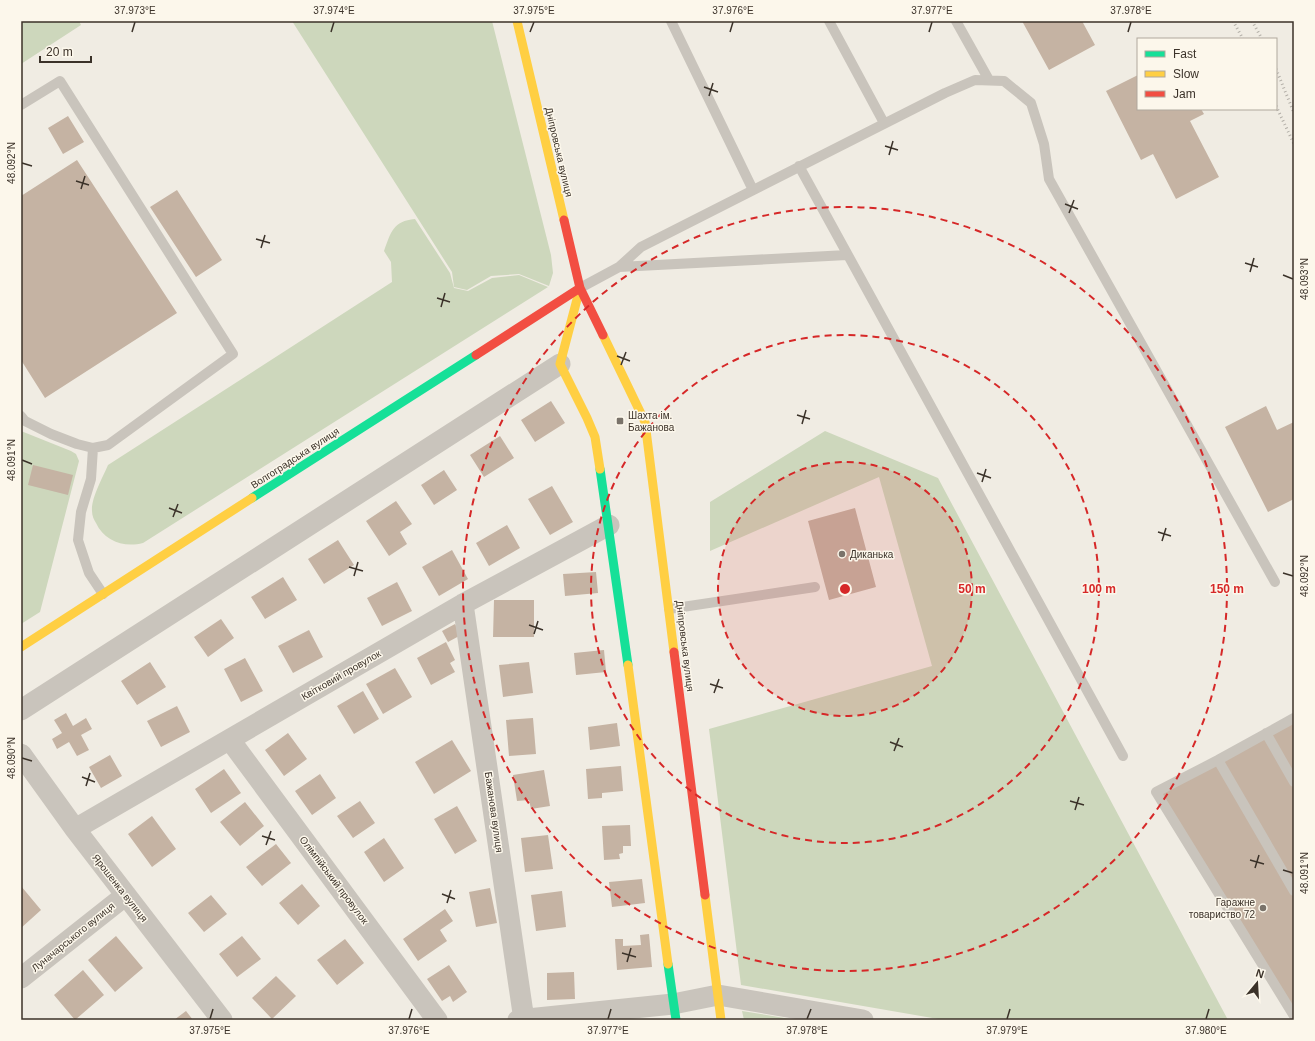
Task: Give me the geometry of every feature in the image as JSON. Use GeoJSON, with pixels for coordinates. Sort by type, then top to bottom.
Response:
{"type":"FeatureCollection","features":[{"type":"Feature","properties":{"kind":"street","name":"Дніпровська вулиця"},"geometry":{"type":"LineString","coordinates":[[517,21],[580,288],[645,422],[721,1020]]}},
{"type":"Feature","properties":{"kind":"street","name":"Дніпровська вулиця"},"geometry":{"type":"LineString","coordinates":[[560,364],[580,288]]}},
{"type":"Feature","properties":{"kind":"street","name":"Волгоградська вулиця"},"geometry":{"type":"LineString","coordinates":[[21,647],[580,288]]}},
{"type":"Feature","properties":{"kind":"street"},"geometry":{"type":"LineString","coordinates":[[21,710],[560,364],[595,437],[609,525],[674,1012]]}},
{"type":"Feature","properties":{"kind":"street","name":"Квітковий провулок"},"geometry":{"type":"LineString","coordinates":[[75,829],[463,604],[609,525]]}},
{"type":"Feature","properties":{"kind":"street","name":"Бажанова вулиця"},"geometry":{"type":"LineString","coordinates":[[463,604],[522,1020]]}},
{"type":"Feature","properties":{"kind":"street","name":"Олімпійський провулок"},"geometry":{"type":"LineString","coordinates":[[230,740],[437,1020]]}},
{"type":"Feature","properties":{"kind":"street","name":"Ярошенка вулиця"},"geometry":{"type":"LineString","coordinates":[[21,754],[75,829],[222,1020]]}},
{"type":"Feature","properties":{"kind":"street","name":"Луначарського вулиця"},"geometry":{"type":"LineString","coordinates":[[21,978],[126,895]]}},
{"type":"Feature","properties":{"kind":"street"},"geometry":{"type":"LineString","coordinates":[[522,1020],[674,1012],[718,995],[863,1020]]}},
{"type":"Feature","properties":{"kind":"lane"},"geometry":{"type":"LineString","coordinates":[[671,21],[753,190]]}},
{"type":"Feature","properties":{"kind":"lane"},"geometry":{"type":"LineString","coordinates":[[829,21],[884,123]]}},
{"type":"Feature","properties":{"kind":"lane"},"geometry":{"type":"LineString","coordinates":[[956,21],[989,80]]}},
{"type":"Feature","properties":{"kind":"lane"},"geometry":{"type":"LineString","coordinates":[[580,288],[620,267],[641,248],[799,166],[945,93],[975,80],[1004,81],[1031,103],[1044,144],[1049,179],[1275,582]]}},
{"type":"Feature","properties":{"kind":"lane"},"geometry":{"type":"LineString","coordinates":[[21,105],[60,81],[233,354],[108,445],[93,448],[77,444],[51,434],[25,421],[21,416]]}},
{"type":"Feature","properties":{"kind":"lane"},"geometry":{"type":"LineString","coordinates":[[799,166],[1122,756]]}},
{"type":"Feature","properties":{"kind":"lane"},"geometry":{"type":"LineString","coordinates":[[620,267],[847,254]]}},
{"type":"Feature","properties":{"kind":"lane"},"geometry":{"type":"LineString","coordinates":[[93,448],[91,479],[81,512],[78,540],[89,573],[103,594]]}},
{"type":"Feature","properties":{"kind":"lane"},"geometry":{"type":"LineString","coordinates":[[669,609],[815,587]]}},
{"type":"Feature","properties":{"kind":"lane"},"geometry":{"type":"LineString","coordinates":[[1294,718],[1156,792],[1294,1016]]}},
{"type":"Feature","properties":{"kind":"lane"},"geometry":{"type":"LineString","coordinates":[[1266,733],[1294,782]]}},
{"type":"Feature","properties":{"kind":"lane"},"geometry":{"type":"LineString","coordinates":[[1218,760],[1294,891]]}},
{"type":"Feature","properties":{"kind":"green space"},"geometry":{"type":"Polygon","coordinates":[[[21,21],[79,21],[81,25],[21,64],[21,21]]]}},
{"type":"Feature","properties":{"kind":"green space"},"geometry":{"type":"Polygon","coordinates":[[[292,21],[492,21],[551,255],[553,273],[549,286],[519,274],[491,276],[467,290],[454,287],[452,272],[292,21]]]}},
{"type":"Feature","properties":{"kind":"green space"},"geometry":{"type":"Polygon","coordinates":[[[415,219],[450,273],[454,288],[468,291],[492,278],[519,275],[548,287],[143,543],[129,545],[109,539],[100,529],[93,518],[92,513],[95,494],[108,465],[392,282],[391,262],[384,251],[386,244],[397,225],[408,220],[415,219]]]}},
{"type":"Feature","properties":{"kind":"green space"},"geometry":{"type":"Polygon","coordinates":[[[21,431],[71,451],[76,454],[79,461],[40,612],[21,624],[21,431]]]}},
{"type":"Feature","properties":{"kind":"green space"},"geometry":{"type":"Polygon","coordinates":[[[825,431],[938,478],[1228,1020],[944,1020],[741,985],[709,729],[932,666],[879,477],[710,551],[710,502],[825,431]]]}},
{"type":"Feature","properties":{"kind":"green space"},"geometry":{"type":"Polygon","coordinates":[[[742,1011],[797,1020],[744,1020],[742,1011]]]}},
{"type":"Feature","properties":{"kind":"building"},"geometry":{"type":"Polygon","coordinates":[[[1022,21],[1082,21],[1095,45],[1049,70],[1022,21]]]}},
{"type":"Feature","properties":{"kind":"building"},"geometry":{"type":"Polygon","coordinates":[[[1137,76],[1137,110],[1202,110],[1204,114],[1190,121],[1219,177],[1176,199],[1153,154],[1141,160],[1106,91],[1137,76]]]}},
{"type":"Feature","properties":{"kind":"building"},"geometry":{"type":"Polygon","coordinates":[[[68,116],[84,142],[63,154],[48,128],[68,116]]]}},
{"type":"Feature","properties":{"kind":"building"},"geometry":{"type":"Polygon","coordinates":[[[77,160],[177,313],[45,398],[21,360],[21,196],[77,160]]]}},
{"type":"Feature","properties":{"kind":"building"},"geometry":{"type":"Polygon","coordinates":[[[177,190],[222,260],[196,277],[150,207],[177,190]]]}},
{"type":"Feature","properties":{"kind":"building"},"geometry":{"type":"Polygon","coordinates":[[[551,401],[565,423],[535,442],[521,420],[551,401]]]}},
{"type":"Feature","properties":{"kind":"building"},"geometry":{"type":"Polygon","coordinates":[[[1266,406],[1277,430],[1294,422],[1294,499],[1268,512],[1225,427],[1266,406]]]}},
{"type":"Feature","properties":{"kind":"building"},"geometry":{"type":"Polygon","coordinates":[[[500,436],[514,458],[484,477],[470,455],[500,436]]]}},
{"type":"Feature","properties":{"kind":"building"},"geometry":{"type":"Polygon","coordinates":[[[33,465],[73,475],[68,495],[28,485],[33,465]]]}},
{"type":"Feature","properties":{"kind":"building"},"geometry":{"type":"Polygon","coordinates":[[[444,470],[457,490],[434,505],[421,485],[444,470]]]}},
{"type":"Feature","properties":{"kind":"building"},"geometry":{"type":"Polygon","coordinates":[[[552,486],[573,522],[550,535],[528,499],[552,486]]]}},
{"type":"Feature","properties":{"kind":"building"},"geometry":{"type":"Polygon","coordinates":[[[396,501],[412,524],[400,532],[407,544],[389,556],[366,521],[396,501]]]}},
{"type":"Feature","properties":{"kind":"building","name":"Диканька"},"geometry":{"type":"Polygon","coordinates":[[[855,508],[876,587],[829,600],[808,521],[855,508]]]}},
{"type":"Feature","properties":{"kind":"building"},"geometry":{"type":"Polygon","coordinates":[[[507,525],[520,548],[489,566],[476,543],[507,525]]]}},
{"type":"Feature","properties":{"kind":"building"},"geometry":{"type":"Polygon","coordinates":[[[338,540],[354,565],[324,584],[308,559],[338,540]]]}},
{"type":"Feature","properties":{"kind":"building"},"geometry":{"type":"Polygon","coordinates":[[[452,550],[468,579],[439,596],[422,567],[452,550]]]}},
{"type":"Feature","properties":{"kind":"building"},"geometry":{"type":"Polygon","coordinates":[[[596,572],[598,593],[565,596],[563,574],[596,572]]]}},
{"type":"Feature","properties":{"kind":"building"},"geometry":{"type":"Polygon","coordinates":[[[283,577],[297,600],[265,619],[251,597],[283,577]]]}},
{"type":"Feature","properties":{"kind":"building"},"geometry":{"type":"Polygon","coordinates":[[[397,582],[412,611],[382,626],[367,598],[397,582]]]}},
{"type":"Feature","properties":{"kind":"building"},"geometry":{"type":"Polygon","coordinates":[[[494,600],[534,600],[534,637],[493,637],[494,600]]]}},
{"type":"Feature","properties":{"kind":"building"},"geometry":{"type":"Polygon","coordinates":[[[221,619],[234,638],[208,657],[194,637],[221,619]]]}},
{"type":"Feature","properties":{"kind":"building"},"geometry":{"type":"Polygon","coordinates":[[[455,624],[461,635],[448,642],[442,631],[455,624]]]}},
{"type":"Feature","properties":{"kind":"building"},"geometry":{"type":"Polygon","coordinates":[[[309,630],[323,657],[293,673],[278,646],[309,630]]]}},
{"type":"Feature","properties":{"kind":"building"},"geometry":{"type":"Polygon","coordinates":[[[446,642],[455,660],[450,663],[455,672],[431,685],[417,658],[446,642]]]}},
{"type":"Feature","properties":{"kind":"building"},"geometry":{"type":"Polygon","coordinates":[[[604,650],[606,672],[576,675],[574,653],[604,650]]]}},
{"type":"Feature","properties":{"kind":"building"},"geometry":{"type":"Polygon","coordinates":[[[245,658],[263,691],[241,702],[224,669],[245,658]]]}},
{"type":"Feature","properties":{"kind":"building"},"geometry":{"type":"Polygon","coordinates":[[[150,662],[166,687],[137,705],[121,681],[150,662]]]}},
{"type":"Feature","properties":{"kind":"building"},"geometry":{"type":"Polygon","coordinates":[[[529,662],[533,693],[503,697],[499,665],[529,662]]]}},
{"type":"Feature","properties":{"kind":"building"},"geometry":{"type":"Polygon","coordinates":[[[395,668],[412,697],[383,714],[366,684],[395,668]]]}},
{"type":"Feature","properties":{"kind":"building"},"geometry":{"type":"Polygon","coordinates":[[[363,691],[379,719],[354,734],[337,706],[363,691]]]}},
{"type":"Feature","properties":{"kind":"building"},"geometry":{"type":"Polygon","coordinates":[[[177,706],[190,732],[161,747],[147,721],[177,706]]]}},
{"type":"Feature","properties":{"kind":"building"},"geometry":{"type":"Polygon","coordinates":[[[66,713],[73,726],[86,718],[92,729],[81,735],[89,750],[77,756],[69,742],[57,749],[52,739],[62,733],[54,720],[66,713]]]}},
{"type":"Feature","properties":{"kind":"building"},"geometry":{"type":"Polygon","coordinates":[[[533,718],[536,754],[509,756],[506,720],[533,718]]]}},
{"type":"Feature","properties":{"kind":"building"},"geometry":{"type":"Polygon","coordinates":[[[1294,718],[1294,1016],[1156,792],[1294,718]]]}},
{"type":"Feature","properties":{"kind":"building"},"geometry":{"type":"Polygon","coordinates":[[[617,723],[620,746],[590,750],[588,727],[617,723]]]}},
{"type":"Feature","properties":{"kind":"building"},"geometry":{"type":"Polygon","coordinates":[[[288,733],[307,759],[284,776],[265,750],[288,733]]]}},
{"type":"Feature","properties":{"kind":"building"},"geometry":{"type":"Polygon","coordinates":[[[452,740],[471,771],[434,794],[415,762],[452,740]]]}},
{"type":"Feature","properties":{"kind":"building"},"geometry":{"type":"Polygon","coordinates":[[[110,755],[122,776],[101,788],[89,767],[110,755]]]}},
{"type":"Feature","properties":{"kind":"building"},"geometry":{"type":"Polygon","coordinates":[[[621,766],[623,791],[602,793],[602,798],[588,799],[586,769],[621,766]]]}},
{"type":"Feature","properties":{"kind":"building"},"geometry":{"type":"Polygon","coordinates":[[[224,769],[241,793],[211,813],[195,789],[224,769]]]}},
{"type":"Feature","properties":{"kind":"building"},"geometry":{"type":"Polygon","coordinates":[[[544,770],[550,806],[531,809],[529,800],[517,801],[513,775],[544,770]]]}},
{"type":"Feature","properties":{"kind":"building"},"geometry":{"type":"Polygon","coordinates":[[[320,774],[336,798],[312,815],[295,791],[320,774]]]}},
{"type":"Feature","properties":{"kind":"building"},"geometry":{"type":"Polygon","coordinates":[[[360,801],[375,823],[353,838],[337,816],[360,801]]]}},
{"type":"Feature","properties":{"kind":"building"},"geometry":{"type":"Polygon","coordinates":[[[245,802],[264,826],[240,846],[220,822],[245,802]]]}},
{"type":"Feature","properties":{"kind":"building"},"geometry":{"type":"Polygon","coordinates":[[[457,806],[477,841],[455,854],[434,819],[457,806]]]}},
{"type":"Feature","properties":{"kind":"building"},"geometry":{"type":"Polygon","coordinates":[[[152,816],[176,849],[152,867],[128,834],[152,816]]]}},
{"type":"Feature","properties":{"kind":"building"},"geometry":{"type":"Polygon","coordinates":[[[630,825],[631,846],[623,846],[623,853],[619,854],[620,859],[604,860],[602,826],[630,825]]]}},
{"type":"Feature","properties":{"kind":"building"},"geometry":{"type":"Polygon","coordinates":[[[548,835],[553,869],[525,872],[521,838],[548,835]]]}},
{"type":"Feature","properties":{"kind":"building"},"geometry":{"type":"Polygon","coordinates":[[[384,838],[404,868],[384,882],[364,852],[384,838]]]}},
{"type":"Feature","properties":{"kind":"building"},"geometry":{"type":"Polygon","coordinates":[[[276,844],[291,863],[262,886],[246,867],[276,844]]]}},
{"type":"Feature","properties":{"kind":"building"},"geometry":{"type":"Polygon","coordinates":[[[642,879],[645,903],[612,907],[609,882],[642,879]]]}},
{"type":"Feature","properties":{"kind":"building"},"geometry":{"type":"Polygon","coordinates":[[[302,884],[320,906],[298,925],[279,903],[302,884]]]}},
{"type":"Feature","properties":{"kind":"building"},"geometry":{"type":"Polygon","coordinates":[[[21,886],[41,910],[21,928],[21,886]]]}},
{"type":"Feature","properties":{"kind":"building"},"geometry":{"type":"Polygon","coordinates":[[[490,888],[497,923],[476,927],[469,892],[490,888]]]}},
{"type":"Feature","properties":{"kind":"building"},"geometry":{"type":"Polygon","coordinates":[[[562,891],[566,927],[536,931],[531,895],[562,891]]]}},
{"type":"Feature","properties":{"kind":"building"},"geometry":{"type":"Polygon","coordinates":[[[211,895],[227,914],[204,932],[188,913],[211,895]]]}},
{"type":"Feature","properties":{"kind":"building"},"geometry":{"type":"Polygon","coordinates":[[[445,909],[453,921],[440,930],[447,941],[418,961],[403,939],[445,909]]]}},
{"type":"Feature","properties":{"kind":"building"},"geometry":{"type":"Polygon","coordinates":[[[649,934],[652,967],[617,970],[615,939],[623,939],[623,946],[641,945],[640,935],[649,934]]]}},
{"type":"Feature","properties":{"kind":"building"},"geometry":{"type":"Polygon","coordinates":[[[116,936],[143,968],[115,992],[88,960],[116,936]]]}},
{"type":"Feature","properties":{"kind":"building"},"geometry":{"type":"Polygon","coordinates":[[[242,936],[261,959],[237,977],[219,954],[242,936]]]}},
{"type":"Feature","properties":{"kind":"building"},"geometry":{"type":"Polygon","coordinates":[[[345,939],[364,963],[337,985],[317,960],[345,939]]]}},
{"type":"Feature","properties":{"kind":"building"},"geometry":{"type":"Polygon","coordinates":[[[449,965],[467,992],[453,1002],[450,996],[442,1001],[427,979],[449,965]]]}},
{"type":"Feature","properties":{"kind":"building"},"geometry":{"type":"Polygon","coordinates":[[[83,970],[104,995],[75,1020],[54,995],[83,970]]]}},
{"type":"Feature","properties":{"kind":"building"},"geometry":{"type":"Polygon","coordinates":[[[574,972],[575,999],[547,1000],[547,973],[574,972]]]}},
{"type":"Feature","properties":{"kind":"building"},"geometry":{"type":"Polygon","coordinates":[[[276,976],[296,996],[272,1019],[252,998],[276,976]]]}},
{"type":"Feature","properties":{"kind":"building"},"geometry":{"type":"Polygon","coordinates":[[[186,1011],[193,1020],[174,1020],[186,1011]]]}},
{"type":"Feature","properties":{"kind":"railway"},"geometry":{"type":"LineString","coordinates":[[1233,21],[1242,38]]}},
{"type":"Feature","properties":{"kind":"railway"},"geometry":{"type":"LineString","coordinates":[[1252,21],[1261,38]]}},
{"type":"Feature","properties":{"kind":"railway"},"geometry":{"type":"LineString","coordinates":[[1277,71],[1294,113]]}},
{"type":"Feature","properties":{"kind":"railway"},"geometry":{"type":"LineString","coordinates":[[1277,108],[1294,144]]}},
{"type":"Feature","properties":{"kind":"traffic: fast"},"geometry":{"type":"LineString","coordinates":[[252,498],[476,355]]}},
{"type":"Feature","properties":{"kind":"traffic: fast"},"geometry":{"type":"LineString","coordinates":[[600,469],[628,665]]}},
{"type":"Feature","properties":{"kind":"traffic: fast"},"geometry":{"type":"LineString","coordinates":[[668,964],[676,1020]]}},
{"type":"Feature","properties":{"kind":"traffic: slow"},"geometry":{"type":"LineString","coordinates":[[517,21],[564,220]]}},
{"type":"Feature","properties":{"kind":"traffic: slow"},"geometry":{"type":"LineString","coordinates":[[580,288],[560,364],[595,437],[600,469]]}},
{"type":"Feature","properties":{"kind":"traffic: slow"},"geometry":{"type":"LineString","coordinates":[[603,335],[645,422],[674,652]]}},
{"type":"Feature","properties":{"kind":"traffic: slow"},"geometry":{"type":"LineString","coordinates":[[21,647],[252,498]]}},
{"type":"Feature","properties":{"kind":"traffic: slow"},"geometry":{"type":"LineString","coordinates":[[628,665],[668,964]]}},
{"type":"Feature","properties":{"kind":"traffic: slow"},"geometry":{"type":"LineString","coordinates":[[705,895],[721,1020]]}},
{"type":"Feature","properties":{"kind":"traffic: jam"},"geometry":{"type":"LineString","coordinates":[[564,220],[580,288],[603,335]]}},
{"type":"Feature","properties":{"kind":"traffic: jam"},"geometry":{"type":"LineString","coordinates":[[476,355],[580,288]]}},
{"type":"Feature","properties":{"kind":"traffic: jam"},"geometry":{"type":"LineString","coordinates":[[674,652],[705,895]]}},
{"type":"Feature","properties":{"kind":"place","name":"Шахта ім. Бажанова"},"geometry":{"type":"Point","coordinates":[620,421]}},
{"type":"Feature","properties":{"kind":"place","name":"Диканька"},"geometry":{"type":"Point","coordinates":[842,554]}},
{"type":"Feature","properties":{"kind":"place","name":"Гаражне товариство 72"},"geometry":{"type":"Point","coordinates":[1263,908]}}]}
